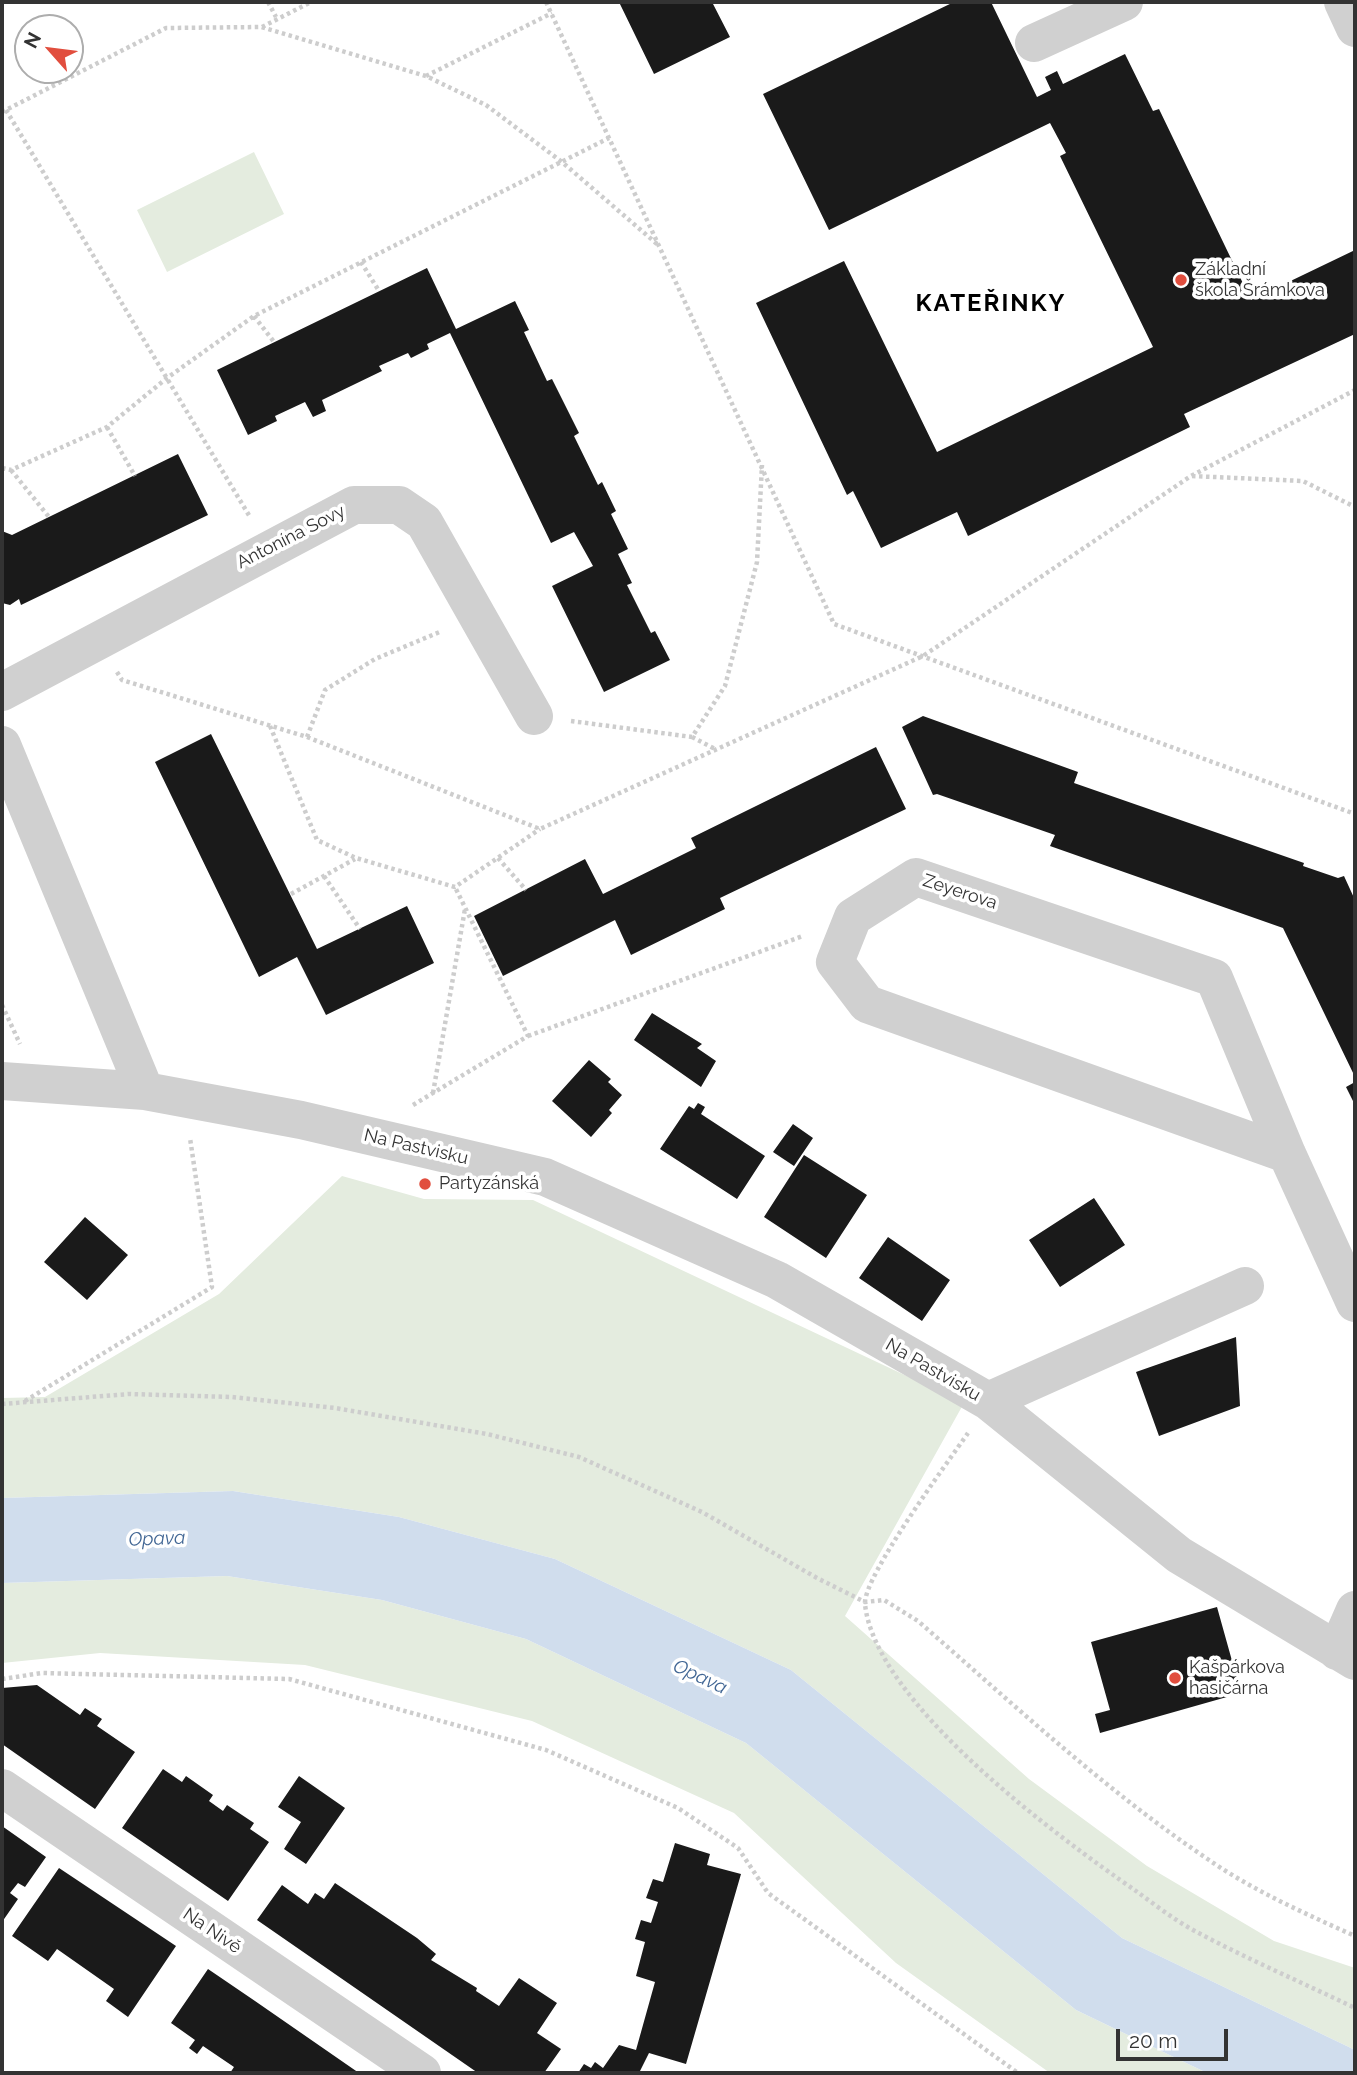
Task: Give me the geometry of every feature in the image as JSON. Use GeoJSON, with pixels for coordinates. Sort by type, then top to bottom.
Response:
{"type":"FeatureCollection","features":[{"type":"Feature","properties":{"kind":"street"},"geometry":{"type":"LineString","coordinates":[[1034,43],[1124,2]]}},
{"type":"Feature","properties":{"kind":"street"},"geometry":{"type":"LineString","coordinates":[[1343,2],[1355,28]]}},
{"type":"Feature","properties":{"kind":"street","name":"Antonína Sovy"},"geometry":{"type":"LineString","coordinates":[[2,692],[268,548],[354,505],[399,505],[424,522],[534,716]]}},
{"type":"Feature","properties":{"kind":"street"},"geometry":{"type":"LineString","coordinates":[[2,745],[145,1091]]}},
{"type":"Feature","properties":{"kind":"street","name":"Zeyerova"},"geometry":{"type":"LineString","coordinates":[[853,917],[916,877],[1214,978],[1287,1154],[1355,1303]]}},
{"type":"Feature","properties":{"kind":"street"},"geometry":{"type":"LineString","coordinates":[[853,917],[835,962],[867,1004],[1287,1154]]}},
{"type":"Feature","properties":{"kind":"street","name":"Na Pastvisku"},"geometry":{"type":"LineString","coordinates":[[2,1081],[30,1080],[145,1091],[363,1135],[545,1177],[777,1280],[988,1401],[1179,1555],[1346,1656]]}},
{"type":"Feature","properties":{"kind":"street","name":"Na Pastvisku"},"geometry":{"type":"LineString","coordinates":[[988,1401],[1245,1286]]}},
{"type":"Feature","properties":{"kind":"street"},"geometry":{"type":"LineString","coordinates":[[1346,1656],[1355,1610]]}},
{"type":"Feature","properties":{"kind":"street","name":"Na Nivě"},"geometry":{"type":"LineString","coordinates":[[2,1788],[422,2073]]}},
{"type":"Feature","properties":{"kind":"path"},"geometry":{"type":"LineString","coordinates":[[268,2],[276,17]]}},
{"type":"Feature","properties":{"kind":"path"},"geometry":{"type":"LineString","coordinates":[[261,27],[276,17],[311,2]]}},
{"type":"Feature","properties":{"kind":"path"},"geometry":{"type":"LineString","coordinates":[[547,2],[834,624],[1355,814]]}},
{"type":"Feature","properties":{"kind":"path"},"geometry":{"type":"LineString","coordinates":[[426,76],[552,13]]}},
{"type":"Feature","properties":{"kind":"path"},"geometry":{"type":"LineString","coordinates":[[268,548],[4,111],[166,28],[261,27],[426,76],[486,105],[562,162],[660,247]]}},
{"type":"Feature","properties":{"kind":"path"},"geometry":{"type":"LineString","coordinates":[[2,468],[11,470],[107,426],[167,378],[254,316],[610,138]]}},
{"type":"Feature","properties":{"kind":"path"},"geometry":{"type":"LineString","coordinates":[[362,262],[379,291]]}},
{"type":"Feature","properties":{"kind":"path"},"geometry":{"type":"LineString","coordinates":[[254,316],[274,342]]}},
{"type":"Feature","properties":{"kind":"path"},"geometry":{"type":"LineString","coordinates":[[454,887],[540,828],[923,656],[1191,476],[1355,390]]}},
{"type":"Feature","properties":{"kind":"path"},"geometry":{"type":"LineString","coordinates":[[107,426],[135,476]]}},
{"type":"Feature","properties":{"kind":"path"},"geometry":{"type":"LineString","coordinates":[[692,737],[725,685],[751,587],[757,562],[762,465]]}},
{"type":"Feature","properties":{"kind":"path"},"geometry":{"type":"LineString","coordinates":[[11,470],[49,517]]}},
{"type":"Feature","properties":{"kind":"path"},"geometry":{"type":"LineString","coordinates":[[1191,476],[1303,481],[1355,507]]}},
{"type":"Feature","properties":{"kind":"path"},"geometry":{"type":"LineString","coordinates":[[307,737],[325,690],[375,659],[432,634],[479,619]]}},
{"type":"Feature","properties":{"kind":"path"},"geometry":{"type":"LineString","coordinates":[[98,640],[122,680],[307,737],[540,828]]}},
{"type":"Feature","properties":{"kind":"path"},"geometry":{"type":"LineString","coordinates":[[534,716],[692,737],[715,750]]}},
{"type":"Feature","properties":{"kind":"path"},"geometry":{"type":"LineString","coordinates":[[270,725],[317,839],[356,858],[454,887],[528,1036]]}},
{"type":"Feature","properties":{"kind":"path"},"geometry":{"type":"LineString","coordinates":[[291,894],[356,858]]}},
{"type":"Feature","properties":{"kind":"path"},"geometry":{"type":"LineString","coordinates":[[498,858],[526,890]]}},
{"type":"Feature","properties":{"kind":"path"},"geometry":{"type":"LineString","coordinates":[[324,876],[360,929]]}},
{"type":"Feature","properties":{"kind":"path"},"geometry":{"type":"LineString","coordinates":[[433,1094],[465,909]]}},
{"type":"Feature","properties":{"kind":"path"},"geometry":{"type":"LineString","coordinates":[[363,1135],[528,1036],[853,917]]}},
{"type":"Feature","properties":{"kind":"path"},"geometry":{"type":"LineString","coordinates":[[2,1005],[20,1044]]}},
{"type":"Feature","properties":{"kind":"path"},"geometry":{"type":"LineString","coordinates":[[24,1401],[212,1287],[184,1098]]}},
{"type":"Feature","properties":{"kind":"path"},"geometry":{"type":"LineString","coordinates":[[2,1404],[129,1394],[232,1397],[335,1408],[487,1434],[579,1457],[690,1506],[864,1602],[884,1600],[918,1621],[1117,1794],[1212,1862],[1305,1914],[1355,1936]]}},
{"type":"Feature","properties":{"kind":"path"},"geometry":{"type":"LineString","coordinates":[[988,1401],[876,1570],[864,1602],[875,1643],[909,1694],[962,1753],[1079,1851],[1191,1929],[1355,2008]]}},
{"type":"Feature","properties":{"kind":"path"},"geometry":{"type":"LineString","coordinates":[[2,1679],[42,1673],[289,1679],[546,1750],[678,1808],[738,1848],[768,1893],[1018,2073]]}},
{"type":"Feature","properties":{"kind":"shaded area"},"geometry":{"type":"Polygon","coordinates":[[[254,152],[284,214],[167,272],[137,210],[254,152]]]}},
{"type":"Feature","properties":{"kind":"shaded area"},"geometry":{"type":"Polygon","coordinates":[[[342,1176],[424,1199],[533,1200],[964,1403],[845,1616],[1029,1779],[1147,1866],[1274,1941],[1355,1968],[1355,2050],[1122,1938],[791,1670],[555,1559],[399,1517],[233,1491],[2,1498],[2,1398],[45,1397],[219,1294],[342,1176]]]}},
{"type":"Feature","properties":{"kind":"shaded area"},"geometry":{"type":"Polygon","coordinates":[[[227,1576],[382,1600],[526,1639],[746,1743],[1076,2010],[1207,2073],[1050,2073],[896,1963],[734,1813],[532,1721],[305,1665],[100,1653],[2,1663],[2,1583],[227,1576]]]}},
{"type":"Feature","properties":{"kind":"water","name":"Opava"},"geometry":{"type":"Polygon","coordinates":[[[233,1491],[399,1517],[555,1559],[791,1670],[1122,1938],[1355,2050],[1355,2073],[1207,2073],[1076,2010],[746,1743],[526,1639],[382,1600],[227,1576],[2,1583],[2,1498],[233,1491]]]}},
{"type":"Feature","properties":{"kind":"building"},"geometry":{"type":"Polygon","coordinates":[[[619,2],[712,2],[730,37],[654,74],[619,2]]]}},
{"type":"Feature","properties":{"kind":"building","name":"Základní škola Šrámkova"},"geometry":{"type":"Polygon","coordinates":[[[954,2],[991,2],[1037,97],[1051,90],[1045,77],[1057,71],[1063,84],[1125,54],[1153,111],[1159,109],[1251,300],[1355,250],[1355,334],[1184,414],[1190,427],[968,536],[957,512],[881,548],[853,491],[847,495],[756,303],[844,261],[937,452],[1153,347],[1060,156],[1066,153],[1050,123],[829,230],[763,94],[954,2]]]}},
{"type":"Feature","properties":{"kind":"building"},"geometry":{"type":"Polygon","coordinates":[[[427,268],[456,329],[515,301],[529,330],[524,332],[547,381],[552,379],[579,433],[574,436],[598,485],[602,482],[616,511],[611,514],[628,549],[618,554],[632,583],[627,585],[651,633],[655,631],[670,660],[604,692],[552,586],[593,566],[574,532],[551,543],[450,333],[427,344],[429,349],[411,358],[408,353],[379,366],[382,371],[322,400],[326,411],[313,417],[305,402],[275,416],[277,421],[248,435],[217,370],[427,268]]]}},
{"type":"Feature","properties":{"kind":"building"},"geometry":{"type":"Polygon","coordinates":[[[178,454],[208,515],[21,605],[19,599],[10,605],[2,603],[2,531],[12,535],[178,454]]]}},
{"type":"Feature","properties":{"kind":"building"},"geometry":{"type":"Polygon","coordinates":[[[923,716],[1078,772],[1074,783],[1304,863],[1303,866],[1338,878],[1344,876],[1355,900],[1355,1077],[1283,928],[1050,846],[1055,835],[937,794],[933,795],[902,727],[923,716]]]}},
{"type":"Feature","properties":{"kind":"building"},"geometry":{"type":"Polygon","coordinates":[[[211,734],[317,949],[407,906],[434,963],[326,1015],[297,957],[259,977],[155,762],[211,734]]]}},
{"type":"Feature","properties":{"kind":"building"},"geometry":{"type":"Polygon","coordinates":[[[876,747],[906,809],[720,898],[725,909],[631,955],[615,920],[503,976],[474,916],[585,859],[603,894],[696,848],[691,838],[876,747]]]}},
{"type":"Feature","properties":{"kind":"building"},"geometry":{"type":"Polygon","coordinates":[[[652,1013],[702,1044],[697,1048],[716,1061],[701,1087],[634,1040],[652,1013]]]}},
{"type":"Feature","properties":{"kind":"building"},"geometry":{"type":"Polygon","coordinates":[[[589,1060],[611,1079],[608,1082],[622,1095],[609,1110],[612,1113],[591,1137],[552,1101],[589,1060]]]}},
{"type":"Feature","properties":{"kind":"building"},"geometry":{"type":"Polygon","coordinates":[[[1355,1082],[1355,1105],[1346,1087],[1355,1082]]]}},
{"type":"Feature","properties":{"kind":"building"},"geometry":{"type":"Polygon","coordinates":[[[698,1103],[705,1107],[701,1114],[765,1156],[737,1199],[660,1149],[689,1106],[694,1109],[698,1103]]]}},
{"type":"Feature","properties":{"kind":"building"},"geometry":{"type":"Polygon","coordinates":[[[793,1124],[813,1138],[794,1166],[773,1152],[793,1124]]]}},
{"type":"Feature","properties":{"kind":"building"},"geometry":{"type":"Polygon","coordinates":[[[804,1155],[867,1195],[826,1258],[764,1217],[804,1155]]]}},
{"type":"Feature","properties":{"kind":"building"},"geometry":{"type":"Polygon","coordinates":[[[1094,1198],[1125,1245],[1060,1287],[1029,1240],[1094,1198]]]}},
{"type":"Feature","properties":{"kind":"building"},"geometry":{"type":"Polygon","coordinates":[[[85,1217],[128,1255],[87,1300],[44,1262],[85,1217]]]}},
{"type":"Feature","properties":{"kind":"building"},"geometry":{"type":"Polygon","coordinates":[[[888,1237],[950,1280],[922,1321],[859,1278],[888,1237]]]}},
{"type":"Feature","properties":{"kind":"building"},"geometry":{"type":"Polygon","coordinates":[[[1236,1337],[1240,1406],[1159,1436],[1136,1372],[1236,1337]]]}},
{"type":"Feature","properties":{"kind":"building"},"geometry":{"type":"Polygon","coordinates":[[[1217,1607],[1241,1693],[1100,1733],[1095,1714],[1110,1710],[1091,1642],[1217,1607]]]}},
{"type":"Feature","properties":{"kind":"building"},"geometry":{"type":"Polygon","coordinates":[[[37,1685],[80,1715],[85,1708],[102,1719],[97,1726],[135,1752],[95,1809],[2,1744],[2,1688],[37,1685]]]}},
{"type":"Feature","properties":{"kind":"building"},"geometry":{"type":"Polygon","coordinates":[[[163,1769],[182,1782],[186,1776],[213,1795],[209,1801],[223,1811],[227,1805],[254,1823],[250,1829],[269,1842],[228,1901],[122,1828],[163,1769]]]}},
{"type":"Feature","properties":{"kind":"building"},"geometry":{"type":"Polygon","coordinates":[[[299,1776],[345,1808],[306,1864],[284,1849],[301,1822],[278,1807],[299,1776]]]}},
{"type":"Feature","properties":{"kind":"building"},"geometry":{"type":"Polygon","coordinates":[[[2,1826],[46,1857],[25,1887],[18,1883],[10,1893],[18,1899],[2,1922],[2,1826]]]}},
{"type":"Feature","properties":{"kind":"building"},"geometry":{"type":"Polygon","coordinates":[[[675,1843],[710,1854],[707,1865],[741,1874],[686,2064],[649,2053],[639,2073],[578,2073],[584,2064],[591,2068],[595,2062],[603,2068],[619,2045],[636,2050],[655,1982],[636,1976],[645,1942],[635,1939],[641,1920],[651,1923],[658,1902],[646,1898],[653,1879],[663,1882],[675,1843]]]}},
{"type":"Feature","properties":{"kind":"building"},"geometry":{"type":"Polygon","coordinates":[[[59,1868],[176,1946],[128,2017],[106,2001],[114,1989],[57,1949],[48,1961],[12,1936],[59,1868]]]}},
{"type":"Feature","properties":{"kind":"building"},"geometry":{"type":"Polygon","coordinates":[[[335,1883],[417,1938],[436,1954],[431,1960],[477,1988],[476,1991],[499,2006],[519,1978],[557,2003],[537,2033],[561,2049],[544,2073],[478,2073],[257,1920],[282,1885],[308,1904],[315,1893],[324,1899],[335,1883]]]}},
{"type":"Feature","properties":{"kind":"building"},"geometry":{"type":"Polygon","coordinates":[[[208,1969],[359,2073],[230,2073],[234,2067],[203,2046],[197,2054],[189,2048],[195,2040],[171,2023],[208,1969]]]}},
{"type":"Feature","properties":{"kind":"place","name":"Základní škola Šrámkova"},"geometry":{"type":"Point","coordinates":[1181,280]}},
{"type":"Feature","properties":{"kind":"place","name":"Partyzánská"},"geometry":{"type":"Point","coordinates":[425,1184]}},
{"type":"Feature","properties":{"kind":"place","name":"Kašpárkova hasičárna"},"geometry":{"type":"Point","coordinates":[1175,1678]}},
{"type":"Feature","properties":{"kind":"district","name":"KATEŘINKY"},"geometry":{"type":"Point","coordinates":[991,304]}}]}
